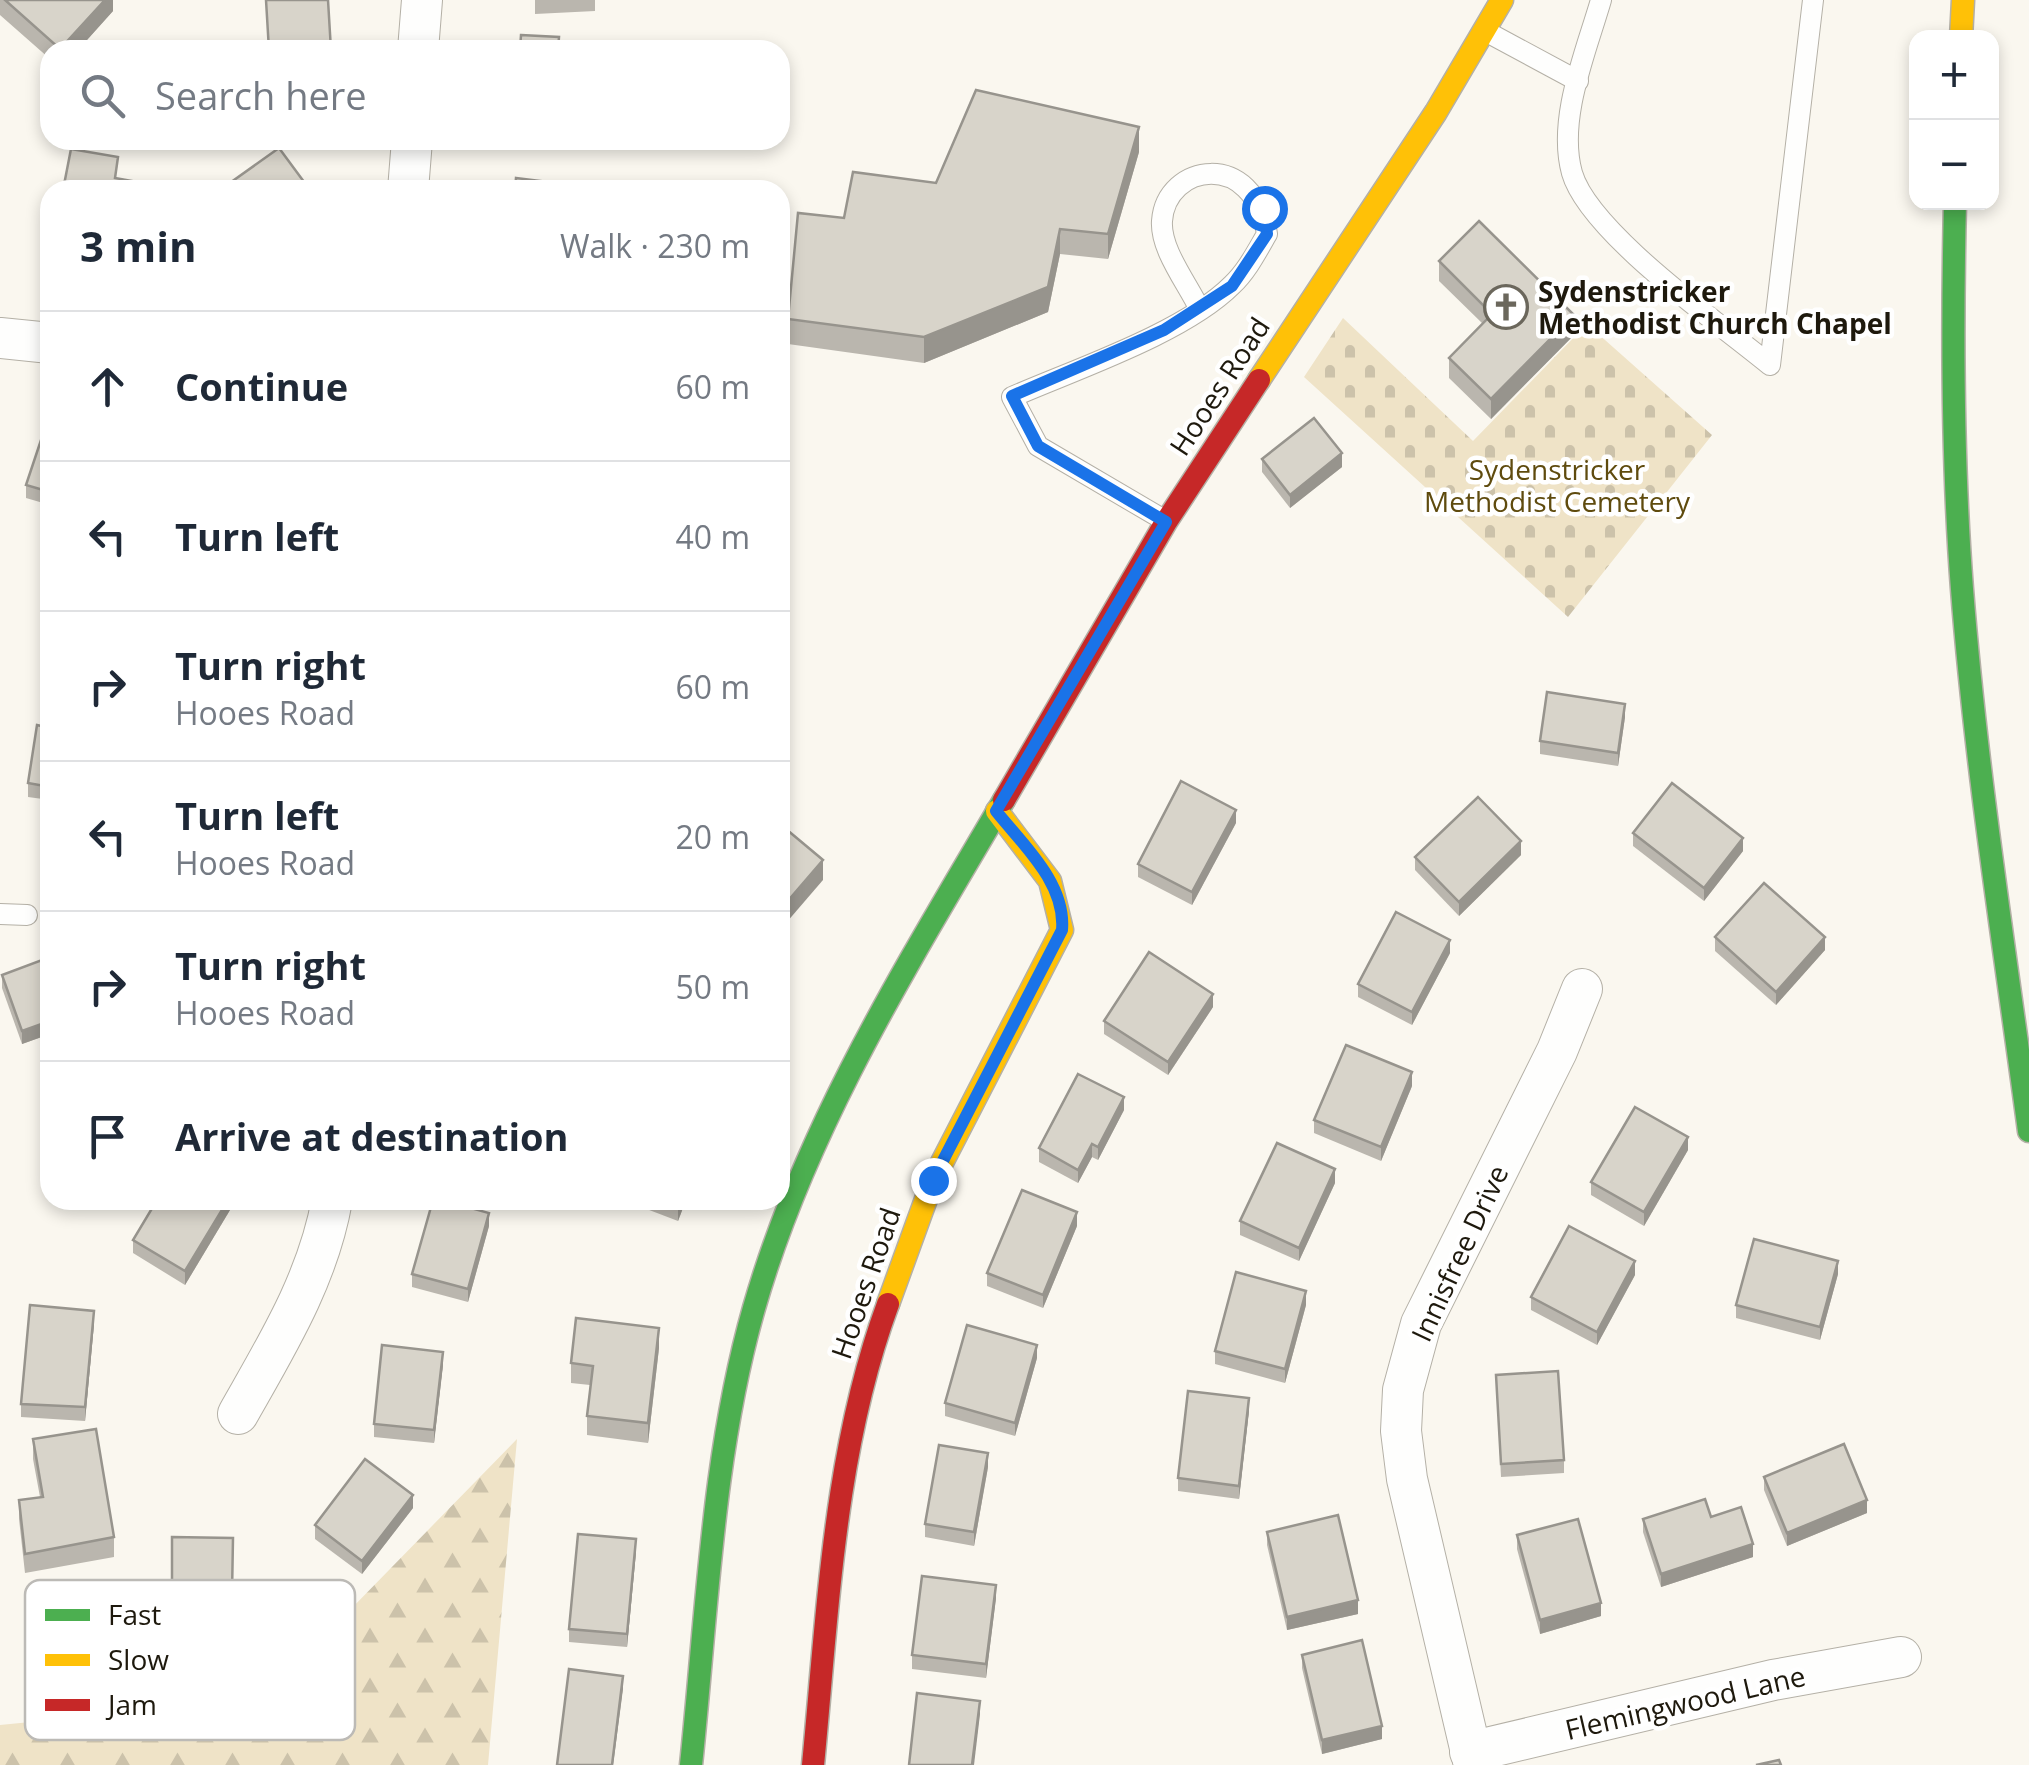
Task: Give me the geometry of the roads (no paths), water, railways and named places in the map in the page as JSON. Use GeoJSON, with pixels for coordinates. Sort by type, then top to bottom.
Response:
{"type":"FeatureCollection","features":[{"type":"Feature","properties":{"kind":"main road","name":"Hooes Road"},"geometry":{"type":"LineString","coordinates":[[790,1202],[838,1093],[996,811],[1166,522],[1487,32],[1502,0]]}},
{"type":"Feature","properties":{"kind":"main road"},"geometry":{"type":"LineString","coordinates":[[1961,30],[1963,0]]}},
{"type":"Feature","properties":{"kind":"main road"},"geometry":{"type":"LineString","coordinates":[[1955,210],[1953,376],[1962,586],[1974,714],[2029,1131]]}},
{"type":"Feature","properties":{"kind":"main road","name":"Hooes Road"},"geometry":{"type":"LineString","coordinates":[[813,1765],[838,1507],[872,1344],[933,1180],[1062,930],[1063,913],[1053,886],[996,811]]}},
{"type":"Feature","properties":{"kind":"main road","name":"Hooes Road"},"geometry":{"type":"LineString","coordinates":[[691,1765],[721,1460],[754,1306],[787,1210]]}},
{"type":"Feature","properties":{"kind":"street"},"geometry":{"type":"LineString","coordinates":[[419,40],[422,0]]}},
{"type":"Feature","properties":{"kind":"street"},"geometry":{"type":"LineString","coordinates":[[409,180],[411,150]]}},
{"type":"Feature","properties":{"kind":"street"},"geometry":{"type":"LineString","coordinates":[[0,338],[40,342]]}},
{"type":"Feature","properties":{"kind":"street","name":"Innisfree Drive"},"geometry":{"type":"LineString","coordinates":[[1472,1759],[1407,1479],[1401,1432],[1403,1390],[1421,1324],[1558,1051],[1582,989]]}},
{"type":"Feature","properties":{"kind":"street"},"geometry":{"type":"LineString","coordinates":[[238,1414],[300,1304],[320,1253],[330,1210]]}},
{"type":"Feature","properties":{"kind":"street","name":"Flemingwood Lane"},"geometry":{"type":"LineString","coordinates":[[1472,1759],[1773,1680],[1901,1657]]}},
{"type":"Feature","properties":{"kind":"lane"},"geometry":{"type":"LineString","coordinates":[[1601,0],[1578,81],[1569,131],[1572,172],[1588,209],[1770,365],[1813,0]]}},
{"type":"Feature","properties":{"kind":"lane"},"geometry":{"type":"LineString","coordinates":[[1487,32],[1578,81]]}},
{"type":"Feature","properties":{"kind":"lane"},"geometry":{"type":"LineString","coordinates":[[1166,522],[1038,446],[1012,396],[1164,330],[1199,308],[1232,286],[1267,234],[1264,208],[1252,191],[1230,174],[1208,174],[1184,184],[1168,202],[1162,220],[1164,240],[1199,308]]}},
{"type":"Feature","properties":{"kind":"lane"},"geometry":{"type":"LineString","coordinates":[[0,914],[27,916]]}},
{"type":"Feature","properties":{"kind":"place","name":"Sydenstricker Methodist Church Chapel"},"geometry":{"type":"Point","coordinates":[1506,307]}},
{"type":"Feature","properties":{"kind":"park label","name":"Sydenstricker Methodist Cemetery"},"geometry":{"type":"Point","coordinates":[1557,485]}}]}
